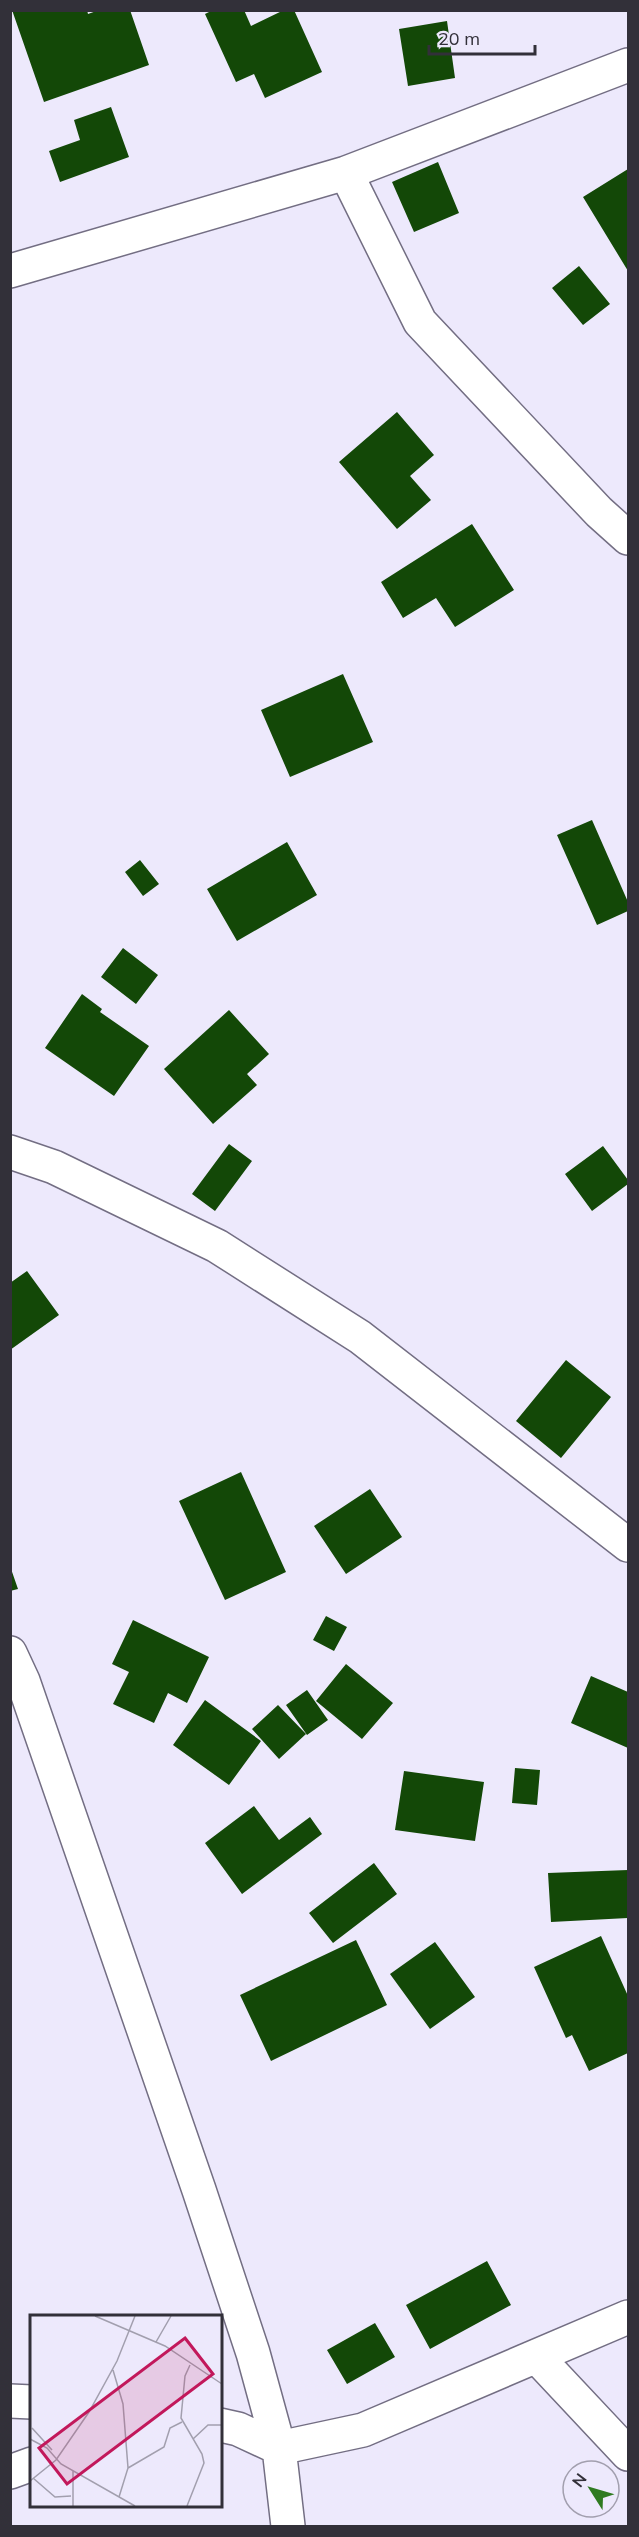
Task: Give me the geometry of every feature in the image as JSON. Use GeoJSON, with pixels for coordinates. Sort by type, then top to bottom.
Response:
{"type":"FeatureCollection","features":[{"type":"Feature","properties":{"kind":"street"},"geometry":{"type":"LineString","coordinates":[[10,271],[346,173],[628,65]]}},
{"type":"Feature","properties":{"kind":"street"},"geometry":{"type":"LineString","coordinates":[[346,173],[420,322],[599,512],[628,538]]}},
{"type":"Feature","properties":{"kind":"street"},"geometry":{"type":"LineString","coordinates":[[10,1152],[54,1167],[217,1246],[378,1351],[628,1545]]}},
{"type":"Feature","properties":{"kind":"street"},"geometry":{"type":"LineString","coordinates":[[10,1653],[23,1681],[253,2353],[279,2448],[288,2526]]}},
{"type":"Feature","properties":{"kind":"street"},"geometry":{"type":"LineString","coordinates":[[222,2425],[238,2429],[279,2448],[363,2430],[628,2317]]}},
{"type":"Feature","properties":{"kind":"street"},"geometry":{"type":"LineString","coordinates":[[537,2357],[628,2454]]}},
{"type":"Feature","properties":{"kind":"street"},"geometry":{"type":"LineString","coordinates":[[10,2401],[30,2402]]}},
{"type":"Feature","properties":{"kind":"street"},"geometry":{"type":"LineString","coordinates":[[10,2472],[30,2465]]}},
{"type":"Feature","properties":{"kind":"building"},"geometry":{"type":"Polygon","coordinates":[[[12,10],[87,10],[88,14],[99,10],[130,10],[149,65],[44,102],[12,10]]]}},
{"type":"Feature","properties":{"kind":"building"},"geometry":{"type":"Polygon","coordinates":[[[213,10],[244,10],[251,26],[284,10],[294,10],[322,72],[265,98],[254,74],[236,82],[205,14],[213,10]]]}},
{"type":"Feature","properties":{"kind":"building"},"geometry":{"type":"Polygon","coordinates":[[[447,21],[455,78],[408,86],[399,29],[447,21]]]}},
{"type":"Feature","properties":{"kind":"building"},"geometry":{"type":"Polygon","coordinates":[[[111,107],[129,157],[60,182],[49,151],[80,140],[74,120],[111,107]]]}},
{"type":"Feature","properties":{"kind":"building"},"geometry":{"type":"Polygon","coordinates":[[[438,162],[459,213],[414,232],[392,182],[438,162]]]}},
{"type":"Feature","properties":{"kind":"building"},"geometry":{"type":"Polygon","coordinates":[[[628,169],[628,271],[583,197],[628,169]]]}},
{"type":"Feature","properties":{"kind":"building"},"geometry":{"type":"Polygon","coordinates":[[[579,266],[610,304],[583,325],[552,288],[579,266]]]}},
{"type":"Feature","properties":{"kind":"building"},"geometry":{"type":"Polygon","coordinates":[[[397,412],[434,455],[410,476],[431,500],[397,529],[339,462],[397,412]]]}},
{"type":"Feature","properties":{"kind":"building"},"geometry":{"type":"Polygon","coordinates":[[[472,524],[514,590],[455,627],[436,598],[403,618],[381,582],[472,524]]]}},
{"type":"Feature","properties":{"kind":"building"},"geometry":{"type":"Polygon","coordinates":[[[343,674],[373,742],[290,777],[261,710],[343,674]]]}},
{"type":"Feature","properties":{"kind":"building"},"geometry":{"type":"Polygon","coordinates":[[[592,820],[628,902],[628,911],[597,925],[557,835],[592,820]]]}},
{"type":"Feature","properties":{"kind":"building"},"geometry":{"type":"Polygon","coordinates":[[[287,842],[317,895],[237,941],[207,889],[287,842]]]}},
{"type":"Feature","properties":{"kind":"building"},"geometry":{"type":"Polygon","coordinates":[[[140,860],[159,884],[143,896],[125,872],[140,860]]]}},
{"type":"Feature","properties":{"kind":"building"},"geometry":{"type":"Polygon","coordinates":[[[123,948],[158,975],[136,1004],[101,977],[123,948]]]}},
{"type":"Feature","properties":{"kind":"building"},"geometry":{"type":"Polygon","coordinates":[[[82,994],[102,1009],[100,1012],[149,1046],[114,1096],[45,1048],[82,994]]]}},
{"type":"Feature","properties":{"kind":"building"},"geometry":{"type":"Polygon","coordinates":[[[229,1010],[269,1054],[247,1074],[257,1085],[213,1124],[164,1069],[229,1010]]]}},
{"type":"Feature","properties":{"kind":"building"},"geometry":{"type":"Polygon","coordinates":[[[229,1144],[252,1161],[215,1211],[192,1194],[229,1144]]]}},
{"type":"Feature","properties":{"kind":"building"},"geometry":{"type":"Polygon","coordinates":[[[603,1146],[628,1180],[628,1184],[592,1211],[565,1174],[603,1146]]]}},
{"type":"Feature","properties":{"kind":"building"},"geometry":{"type":"Polygon","coordinates":[[[27,1271],[59,1315],[10,1350],[10,1283],[27,1271]]]}},
{"type":"Feature","properties":{"kind":"building"},"geometry":{"type":"Polygon","coordinates":[[[566,1360],[611,1397],[561,1458],[516,1421],[566,1360]]]}},
{"type":"Feature","properties":{"kind":"building"},"geometry":{"type":"Polygon","coordinates":[[[241,1472],[286,1572],[225,1600],[179,1501],[241,1472]]]}},
{"type":"Feature","properties":{"kind":"building"},"geometry":{"type":"Polygon","coordinates":[[[370,1489],[402,1537],[346,1574],[314,1526],[370,1489]]]}},
{"type":"Feature","properties":{"kind":"building"},"geometry":{"type":"Polygon","coordinates":[[[10,1566],[18,1589],[10,1591],[10,1566]]]}},
{"type":"Feature","properties":{"kind":"building"},"geometry":{"type":"Polygon","coordinates":[[[326,1616],[347,1627],[334,1651],[313,1640],[326,1616]]]}},
{"type":"Feature","properties":{"kind":"building"},"geometry":{"type":"Polygon","coordinates":[[[133,1620],[209,1657],[187,1703],[168,1693],[154,1723],[113,1704],[129,1672],[112,1664],[133,1620]]]}},
{"type":"Feature","properties":{"kind":"building"},"geometry":{"type":"Polygon","coordinates":[[[346,1664],[393,1703],[362,1739],[316,1701],[346,1664]]]}},
{"type":"Feature","properties":{"kind":"building"},"geometry":{"type":"Polygon","coordinates":[[[591,1676],[628,1692],[628,1748],[571,1723],[591,1676]]]}},
{"type":"Feature","properties":{"kind":"building"},"geometry":{"type":"Polygon","coordinates":[[[307,1690],[328,1720],[307,1735],[286,1705],[307,1690]]]}},
{"type":"Feature","properties":{"kind":"building"},"geometry":{"type":"Polygon","coordinates":[[[205,1700],[261,1741],[229,1785],[173,1745],[205,1700]]]}},
{"type":"Feature","properties":{"kind":"building"},"geometry":{"type":"Polygon","coordinates":[[[278,1705],[306,1734],[279,1759],[252,1729],[278,1705]]]}},
{"type":"Feature","properties":{"kind":"building"},"geometry":{"type":"Polygon","coordinates":[[[515,1768],[540,1770],[537,1805],[512,1803],[515,1768]]]}},
{"type":"Feature","properties":{"kind":"building"},"geometry":{"type":"Polygon","coordinates":[[[404,1771],[484,1782],[475,1841],[395,1830],[404,1771]]]}},
{"type":"Feature","properties":{"kind":"building"},"geometry":{"type":"Polygon","coordinates":[[[254,1806],[279,1840],[310,1817],[322,1834],[242,1894],[205,1843],[254,1806]]]}},
{"type":"Feature","properties":{"kind":"building"},"geometry":{"type":"Polygon","coordinates":[[[374,1863],[397,1894],[333,1943],[309,1913],[374,1863]]]}},
{"type":"Feature","properties":{"kind":"building"},"geometry":{"type":"Polygon","coordinates":[[[628,1870],[628,1918],[551,1922],[548,1873],[628,1870]]]}},
{"type":"Feature","properties":{"kind":"building"},"geometry":{"type":"Polygon","coordinates":[[[601,1936],[628,1996],[628,2053],[589,2071],[572,2035],[566,2038],[534,1967],[601,1936]]]}},
{"type":"Feature","properties":{"kind":"building"},"geometry":{"type":"Polygon","coordinates":[[[356,1940],[387,2005],[271,2061],[240,1995],[356,1940]]]}},
{"type":"Feature","properties":{"kind":"building"},"geometry":{"type":"Polygon","coordinates":[[[435,1942],[475,1997],[430,2029],[390,1974],[435,1942]]]}},
{"type":"Feature","properties":{"kind":"building"},"geometry":{"type":"Polygon","coordinates":[[[487,2261],[511,2305],[430,2349],[406,2305],[487,2261]]]}},
{"type":"Feature","properties":{"kind":"building"},"geometry":{"type":"Polygon","coordinates":[[[375,2323],[395,2357],[347,2384],[327,2350],[375,2323]]]}}]}
